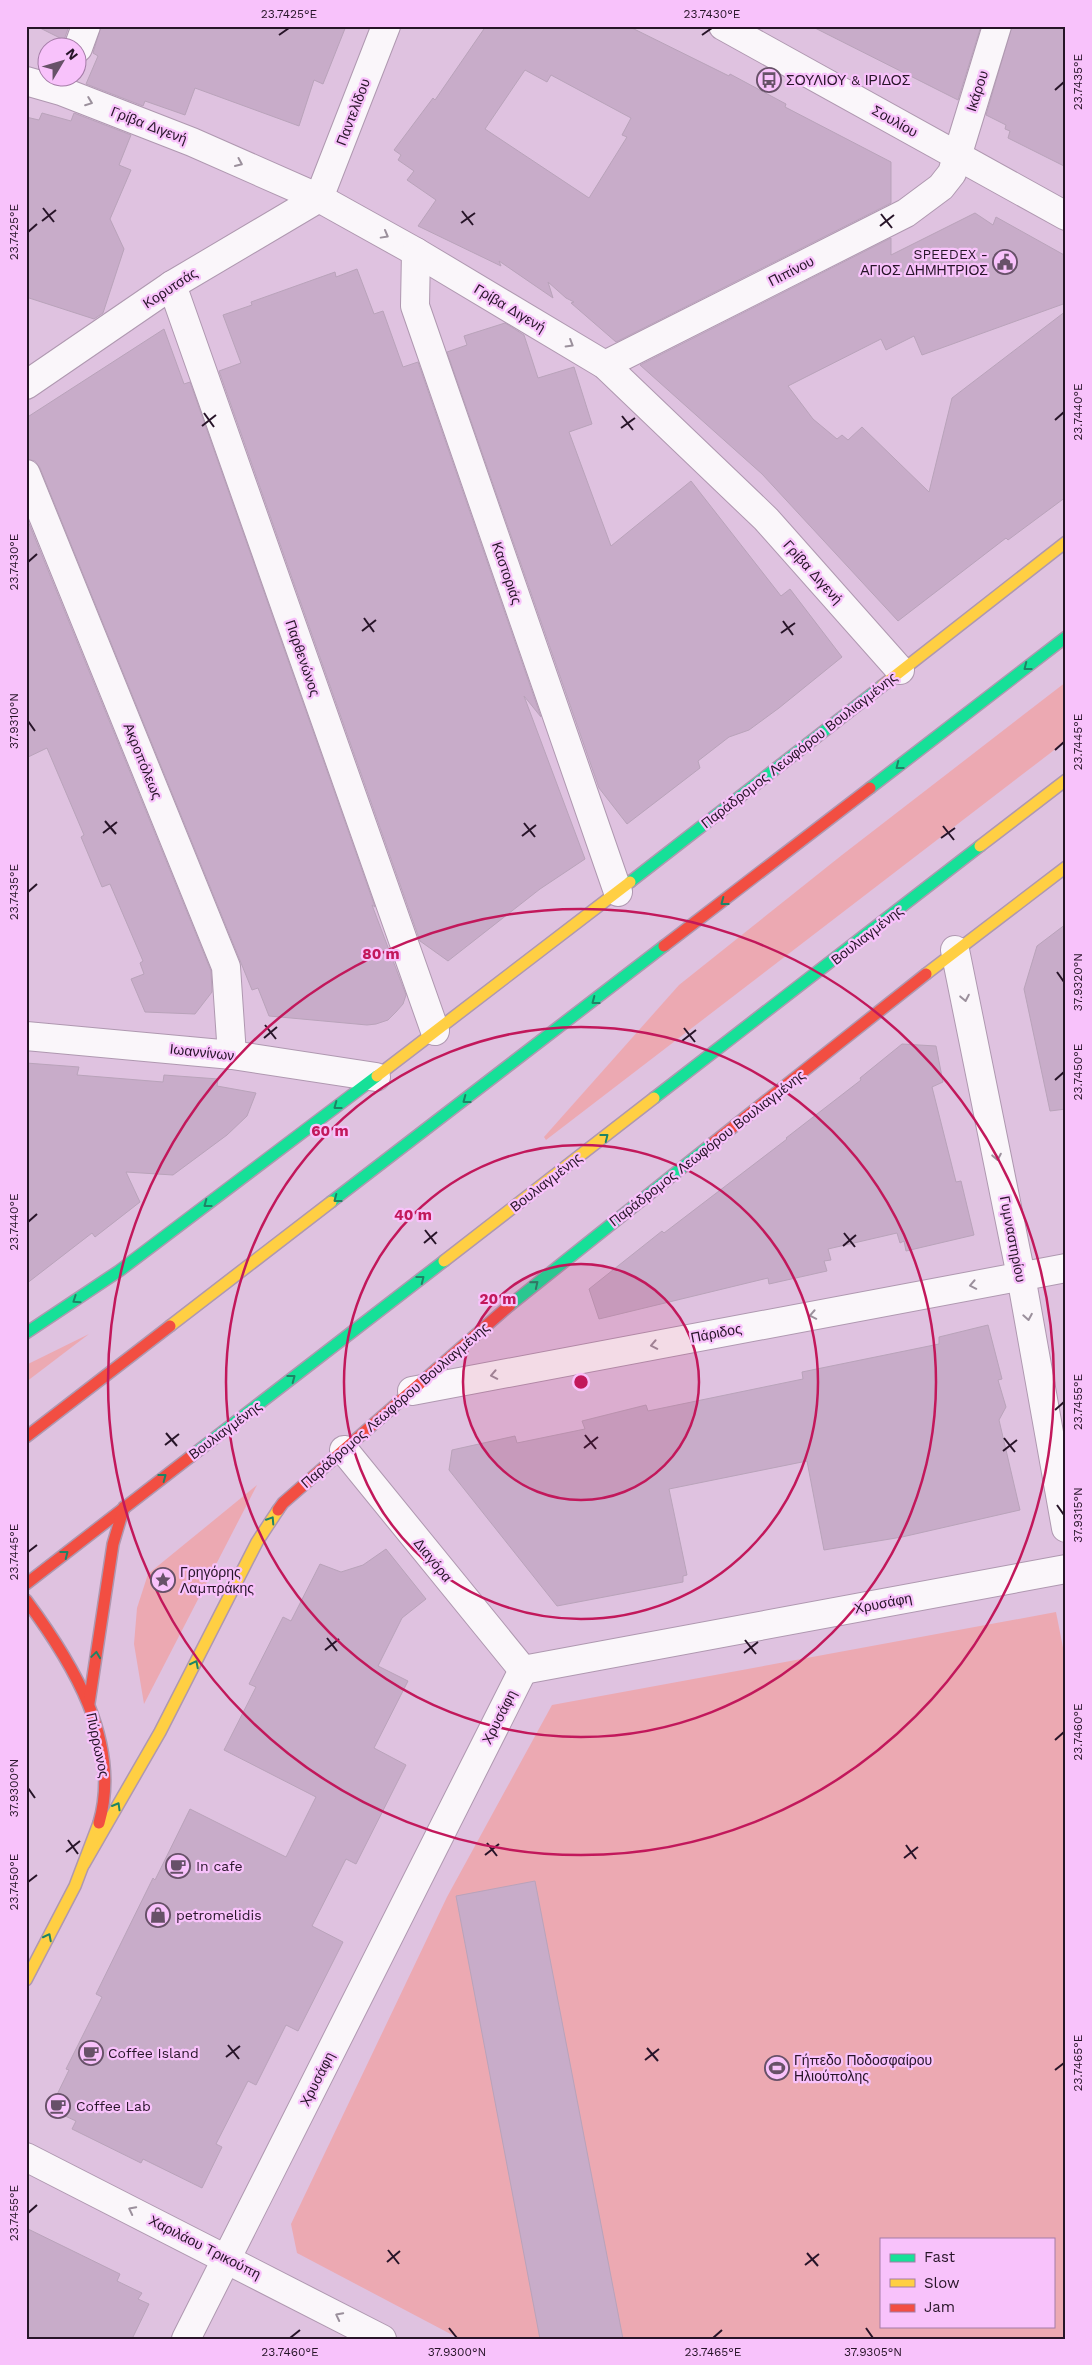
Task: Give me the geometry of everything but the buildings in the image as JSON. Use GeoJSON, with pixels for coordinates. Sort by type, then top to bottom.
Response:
{"type":"FeatureCollection","features":[{"type":"Feature","properties":{"kind":"street"},"geometry":{"type":"LineString","coordinates":[[82,38],[86,26]]}},
{"type":"Feature","properties":{"kind":"street","name":"Παντελίδου"},"geometry":{"type":"LineString","coordinates":[[319,198],[386,26]]}},
{"type":"Feature","properties":{"kind":"street","name":"Σουλίου"},"geometry":{"type":"LineString","coordinates":[[723,26],[1066,216]]}},
{"type":"Feature","properties":{"kind":"street","name":"Ικάρου"},"geometry":{"type":"LineString","coordinates":[[957,155],[997,26]]}},
{"type":"Feature","properties":{"kind":"street","name":"Γρίβα Διγενή"},"geometry":{"type":"LineString","coordinates":[[72,88],[319,198],[416,252],[605,364],[766,518],[900,670]]}},
{"type":"Feature","properties":{"kind":"street","name":"Πιπίνου"},"geometry":{"type":"LineString","coordinates":[[605,364],[918,206],[941,187],[952,173],[957,155]]}},
{"type":"Feature","properties":{"kind":"street","name":"Κορυτσάς"},"geometry":{"type":"LineString","coordinates":[[26,385],[172,285],[319,198]]}},
{"type":"Feature","properties":{"kind":"street","name":"Καστοριάς"},"geometry":{"type":"LineString","coordinates":[[416,252],[415,306],[618,892]]}},
{"type":"Feature","properties":{"kind":"street","name":"Παρθενώνος"},"geometry":{"type":"LineString","coordinates":[[172,285],[435,1032]]}},
{"type":"Feature","properties":{"kind":"street","name":"Ακροπόλεως"},"geometry":{"type":"LineString","coordinates":[[26,474],[226,967],[232,1054]]}},
{"type":"Feature","properties":{"kind":"street","name":"Παράδρομος Λεωφόρου Βουλιαγμένης"},"geometry":{"type":"LineString","coordinates":[[26,1333],[119,1271],[376,1077],[618,892],[1066,542]]}},
{"type":"Feature","properties":{"kind":"street"},"geometry":{"type":"LineString","coordinates":[[26,1437],[1066,637]]}},
{"type":"Feature","properties":{"kind":"street","name":"Βουλιαγμένης"},"geometry":{"type":"LineString","coordinates":[[26,1584],[1066,780]]}},
{"type":"Feature","properties":{"kind":"street","name":"Παράδρομος Λεωφόρου Βουλιαγμένης"},"geometry":{"type":"LineString","coordinates":[[84,1864],[160,1732],[257,1542],[283,1503],[507,1307],[956,950],[1066,867]]}},
{"type":"Feature","properties":{"kind":"street","name":"Γυμναστηρίου"},"geometry":{"type":"LineString","coordinates":[[956,950],[1021,1276],[1066,1528]]}},
{"type":"Feature","properties":{"kind":"street","name":"Ιωαννίνων"},"geometry":{"type":"LineString","coordinates":[[26,1036],[232,1054],[376,1077]]}},
{"type":"Feature","properties":{"kind":"street","name":"Πάριδος"},"geometry":{"type":"LineString","coordinates":[[412,1391],[1066,1268]]}},
{"type":"Feature","properties":{"kind":"street","name":"Διαγόρα"},"geometry":{"type":"LineString","coordinates":[[344,1450],[523,1670]]}},
{"type":"Feature","properties":{"kind":"street"},"geometry":{"type":"LineString","coordinates":[[89,1703],[113,1544],[124,1507]]}},
{"type":"Feature","properties":{"kind":"street","name":"Χρυσάφη"},"geometry":{"type":"LineString","coordinates":[[186,2339],[523,1670],[1066,1569]]}},
{"type":"Feature","properties":{"kind":"street","name":"Πύρρωνος"},"geometry":{"type":"LineString","coordinates":[[26,1600],[62,1648],[89,1703],[101,1749],[106,1787],[99,1822],[84,1864],[26,1980]]}},
{"type":"Feature","properties":{"kind":"street","name":"Χαριλάου Τρικούπη"},"geometry":{"type":"LineString","coordinates":[[26,2157],[227,2258],[382,2339]]}},
{"type":"Feature","properties":{"kind":"shaded area"},"geometry":{"type":"Polygon","coordinates":[[[1066,682],[1066,741],[546,1140],[544,1137],[679,985],[842,855],[1066,682]]]}},
{"type":"Feature","properties":{"kind":"shaded area"},"geometry":{"type":"Polygon","coordinates":[[[89,1334],[26,1382],[26,1365],[89,1334]]]}},
{"type":"Feature","properties":{"kind":"shaded area"},"geometry":{"type":"Polygon","coordinates":[[[257,1485],[144,1704],[134,1644],[137,1608],[148,1574],[257,1485]]]}},
{"type":"Feature","properties":{"kind":"shaded area","name":"Γήπεδο Ποδοσφαίρου Ηλιούπολης"},"geometry":{"type":"Polygon","coordinates":[[[1056,1612],[1066,1663],[1066,2339],[460,2339],[297,2253],[291,2224],[447,1897],[552,1705],[1056,1612]]]}},
{"type":"Feature","properties":{"kind":"traffic: fast"},"geometry":{"type":"LineString","coordinates":[[870,788],[1066,637]]}},
{"type":"Feature","properties":{"kind":"traffic: fast"},"geometry":{"type":"LineString","coordinates":[[630,882],[882,686]]}},
{"type":"Feature","properties":{"kind":"traffic: fast"},"geometry":{"type":"LineString","coordinates":[[654,1098],[980,846]]}},
{"type":"Feature","properties":{"kind":"traffic: fast"},"geometry":{"type":"LineString","coordinates":[[331,1202],[664,946]]}},
{"type":"Feature","properties":{"kind":"traffic: fast"},"geometry":{"type":"LineString","coordinates":[[26,1333],[119,1271],[377,1076]]}},
{"type":"Feature","properties":{"kind":"traffic: fast"},"geometry":{"type":"LineString","coordinates":[[510,1305],[713,1143]]}},
{"type":"Feature","properties":{"kind":"traffic: fast"},"geometry":{"type":"LineString","coordinates":[[190,1457],[444,1261]]}},
{"type":"Feature","properties":{"kind":"traffic: slow"},"geometry":{"type":"LineString","coordinates":[[882,686],[1066,542]]}},
{"type":"Feature","properties":{"kind":"traffic: slow"},"geometry":{"type":"LineString","coordinates":[[980,846],[1066,780]]}},
{"type":"Feature","properties":{"kind":"traffic: slow"},"geometry":{"type":"LineString","coordinates":[[926,974],[1066,867]]}},
{"type":"Feature","properties":{"kind":"traffic: slow"},"geometry":{"type":"LineString","coordinates":[[377,1076],[630,882]]}},
{"type":"Feature","properties":{"kind":"traffic: slow"},"geometry":{"type":"LineString","coordinates":[[444,1261],[654,1098]]}},
{"type":"Feature","properties":{"kind":"traffic: slow"},"geometry":{"type":"LineString","coordinates":[[170,1326],[331,1202]]}},
{"type":"Feature","properties":{"kind":"traffic: slow"},"geometry":{"type":"LineString","coordinates":[[84,1864],[160,1732],[257,1542],[278,1510]]}},
{"type":"Feature","properties":{"kind":"traffic: slow"},"geometry":{"type":"LineString","coordinates":[[26,1980],[75,1886],[99,1823]]}},
{"type":"Feature","properties":{"kind":"traffic: jam"},"geometry":{"type":"LineString","coordinates":[[664,946],[870,788]]}},
{"type":"Feature","properties":{"kind":"traffic: jam"},"geometry":{"type":"LineString","coordinates":[[713,1143],[926,974]]}},
{"type":"Feature","properties":{"kind":"traffic: jam"},"geometry":{"type":"LineString","coordinates":[[278,1510],[283,1503],[510,1305]]}},
{"type":"Feature","properties":{"kind":"traffic: jam"},"geometry":{"type":"LineString","coordinates":[[26,1437],[170,1326]]}},
{"type":"Feature","properties":{"kind":"traffic: jam"},"geometry":{"type":"LineString","coordinates":[[26,1584],[190,1457]]}},
{"type":"Feature","properties":{"kind":"traffic: jam"},"geometry":{"type":"LineString","coordinates":[[89,1703],[113,1544],[124,1507]]}},
{"type":"Feature","properties":{"kind":"traffic: jam"},"geometry":{"type":"LineString","coordinates":[[26,1600],[75,1676],[88,1704],[98,1733],[104,1763],[104,1793],[99,1823]]}},
{"type":"Feature","properties":{"kind":"place","name":"ΣΟΥΛΙΟΥ & ΙΡΙΔΟΣ"},"geometry":{"type":"Point","coordinates":[769,80]}},
{"type":"Feature","properties":{"kind":"place","name":"SPEEDEX - ΑΓΙΟΣ ΔΗΜΗΤΡΙΟΣ"},"geometry":{"type":"Point","coordinates":[1005,262]}},
{"type":"Feature","properties":{"kind":"place","name":"Γρηγόρης Λαμπράκης"},"geometry":{"type":"Point","coordinates":[163,1580]}},
{"type":"Feature","properties":{"kind":"place","name":"In cafe"},"geometry":{"type":"Point","coordinates":[178,1866]}},
{"type":"Feature","properties":{"kind":"place","name":"petromelidis"},"geometry":{"type":"Point","coordinates":[158,1915]}},
{"type":"Feature","properties":{"kind":"place","name":"Coffee Island"},"geometry":{"type":"Point","coordinates":[91,2053]}},
{"type":"Feature","properties":{"kind":"place","name":"Γήπεδο Ποδοσφαίρου Ηλιούπολης"},"geometry":{"type":"Point","coordinates":[777,2068]}},
{"type":"Feature","properties":{"kind":"place","name":"Coffee Lab"},"geometry":{"type":"Point","coordinates":[58,2106]}}]}
